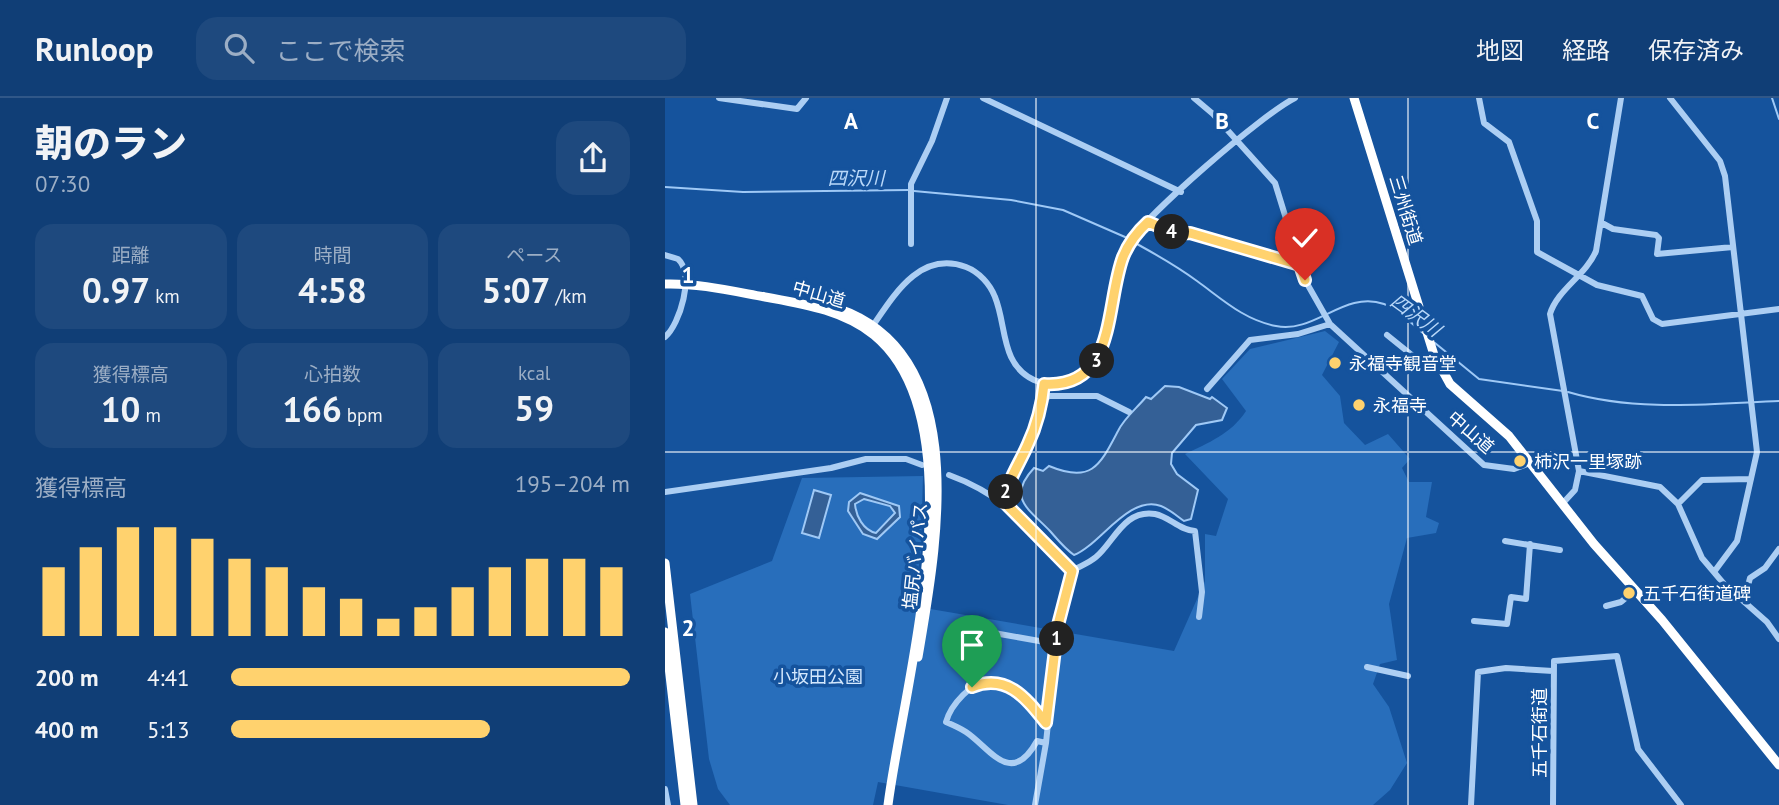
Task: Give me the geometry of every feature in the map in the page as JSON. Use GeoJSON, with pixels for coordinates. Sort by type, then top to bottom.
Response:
{"type":"FeatureCollection","features":[{"type":"Feature","properties":{"kind":"highway","name":"三州街道"},"geometry":{"type":"LineString","coordinates":[[1354,98],[1433,352],[1450,384],[1509,436],[1530,463]]}},
{"type":"Feature","properties":{"kind":"highway","name":"中山道"},"geometry":{"type":"LineString","coordinates":[[665,284],[825,304],[871,327]]}},
{"type":"Feature","properties":{"kind":"highway","name":"塩尻バイパス"},"geometry":{"type":"LineString","coordinates":[[871,327],[898,350],[920,386],[931,429],[938,489],[929,592],[896,783],[889,805]]}},
{"type":"Feature","properties":{"kind":"highway"},"geometry":{"type":"LineString","coordinates":[[1530,463],[1779,765]]}},
{"type":"Feature","properties":{"kind":"highway"},"geometry":{"type":"LineString","coordinates":[[665,563],[693,805]]}},
{"type":"Feature","properties":{"kind":"highway"},"geometry":{"type":"LineString","coordinates":[[665,632],[685,805]]}},
{"type":"Feature","properties":{"kind":"street"},"geometry":{"type":"LineString","coordinates":[[719,98],[797,109],[806,98]]}},
{"type":"Feature","properties":{"kind":"street"},"geometry":{"type":"LineString","coordinates":[[911,244],[911,190],[947,98]]}},
{"type":"Feature","properties":{"kind":"street"},"geometry":{"type":"LineString","coordinates":[[983,98],[1181,192]]}},
{"type":"Feature","properties":{"kind":"street","name":"中山道"},"geometry":{"type":"LineString","coordinates":[[1194,98],[1238,141],[1275,183],[1300,265],[1328,321],[1484,465],[1514,469],[1530,463]]}},
{"type":"Feature","properties":{"kind":"street"},"geometry":{"type":"LineString","coordinates":[[871,327],[914,274],[940,264],[962,266],[980,276],[994,294],[1006,344],[1014,363],[1028,377],[1044,384],[1076,379],[1096,361],[1123,258],[1132,239],[1272,110],[1295,98]]}},
{"type":"Feature","properties":{"kind":"street"},"geometry":{"type":"LineString","coordinates":[[1479,98],[1484,122],[1509,142],[1537,221],[1537,252],[1579,276],[1613,291],[1642,296],[1653,319],[1662,324],[1779,309]]}},
{"type":"Feature","properties":{"kind":"street"},"geometry":{"type":"LineString","coordinates":[[1563,503],[1575,491],[1579,471],[1550,314],[1556,303],[1592,262],[1602,223],[1622,98]]}},
{"type":"Feature","properties":{"kind":"street"},"geometry":{"type":"LineString","coordinates":[[1670,98],[1720,161],[1757,452],[1737,541],[1714,572]]}},
{"type":"Feature","properties":{"kind":"street"},"geometry":{"type":"LineString","coordinates":[[1148,222],[1177,234],[1190,233],[1300,265]]}},
{"type":"Feature","properties":{"kind":"street"},"geometry":{"type":"LineString","coordinates":[[1602,223],[1613,229],[1656,235],[1659,238],[1657,254],[1733,247]]}},
{"type":"Feature","properties":{"kind":"street"},"geometry":{"type":"LineString","coordinates":[[665,256],[683,263],[687,274],[675,325],[665,337]]}},
{"type":"Feature","properties":{"kind":"street"},"geometry":{"type":"LineString","coordinates":[[1207,389],[1250,340],[1298,334],[1328,321]]}},
{"type":"Feature","properties":{"kind":"street"},"geometry":{"type":"LineString","coordinates":[[1387,335],[1418,360],[1433,352]]}},
{"type":"Feature","properties":{"kind":"street"},"geometry":{"type":"LineString","coordinates":[[1004,502],[1010,475],[1028,446],[1044,384]]}},
{"type":"Feature","properties":{"kind":"street"},"geometry":{"type":"LineString","coordinates":[[1042,400],[1051,396],[1097,396],[1129,412]]}},
{"type":"Feature","properties":{"kind":"street"},"geometry":{"type":"LineString","coordinates":[[665,492],[831,468],[866,459],[905,459],[922,465]]}},
{"type":"Feature","properties":{"kind":"street"},"geometry":{"type":"LineString","coordinates":[[1579,471],[1660,486],[1678,504],[1702,558],[1767,622],[1779,639]]}},
{"type":"Feature","properties":{"kind":"street"},"geometry":{"type":"LineString","coordinates":[[949,475],[973,484],[1004,502],[1072,571]]}},
{"type":"Feature","properties":{"kind":"street"},"geometry":{"type":"LineString","coordinates":[[1678,504],[1702,480],[1751,479]]}},
{"type":"Feature","properties":{"kind":"street"},"geometry":{"type":"LineString","coordinates":[[1035,805],[1046,743],[1056,644],[1072,571],[1098,556],[1124,524],[1143,515],[1157,514],[1178,527],[1195,531],[1202,592],[1199,617]]}},
{"type":"Feature","properties":{"kind":"street"},"geometry":{"type":"LineString","coordinates":[[1505,541],[1560,550]]}},
{"type":"Feature","properties":{"kind":"street"},"geometry":{"type":"LineString","coordinates":[[1474,621],[1507,624],[1511,597],[1526,599],[1530,544]]}},
{"type":"Feature","properties":{"kind":"street"},"geometry":{"type":"LineString","coordinates":[[1744,601],[1750,578],[1765,568],[1779,550]]}},
{"type":"Feature","properties":{"kind":"street"},"geometry":{"type":"LineString","coordinates":[[1606,606],[1621,603],[1634,591]]}},
{"type":"Feature","properties":{"kind":"street"},"geometry":{"type":"LineString","coordinates":[[994,633],[1056,644]]}},
{"type":"Feature","properties":{"kind":"street","name":"五千石街道"},"geometry":{"type":"LineString","coordinates":[[1553,805],[1554,661],[1617,656],[1638,749],[1681,805]]}},
{"type":"Feature","properties":{"kind":"street"},"geometry":{"type":"LineString","coordinates":[[1367,667],[1408,676]]}},
{"type":"Feature","properties":{"kind":"street"},"geometry":{"type":"LineString","coordinates":[[1471,805],[1478,672],[1506,668],[1553,671]]}},
{"type":"Feature","properties":{"kind":"street"},"geometry":{"type":"LineString","coordinates":[[1046,723],[1024,696],[997,681],[972,687],[948,713],[946,722],[966,732],[991,757],[1002,762],[1014,762],[1025,756],[1037,741],[1046,743]]}},
{"type":"Feature","properties":{"kind":"street"},"geometry":{"type":"LineString","coordinates":[[665,789],[668,805]]}},
{"type":"Feature","properties":{"kind":"green space","name":"小坂田公園"},"geometry":{"type":"Polygon","coordinates":[[[1325,331],[1339,342],[1322,375],[1340,396],[1344,423],[1365,445],[1388,434],[1410,459],[1402,468],[1409,482],[1432,482],[1426,517],[1439,523],[1436,533],[1407,538],[1389,604],[1397,660],[1380,664],[1373,684],[1389,707],[1407,763],[1390,790],[1373,805],[1008,805],[878,782],[873,805],[730,805],[718,789],[709,759],[690,594],[772,561],[802,478],[923,476],[921,550],[913,606],[1174,651],[1205,581],[1205,534],[1216,536],[1228,499],[1185,454],[1226,432],[1246,411],[1222,379],[1250,349],[1325,331]]]}},
{"type":"Feature","properties":{"kind":"shaded area"},"geometry":{"type":"Polygon","coordinates":[[[1165,386],[1179,387],[1210,399],[1212,397],[1227,408],[1222,420],[1196,425],[1172,453],[1171,464],[1177,474],[1198,490],[1191,519],[1184,521],[1161,506],[1149,504],[1137,507],[1074,555],[1028,509],[1021,495],[1026,478],[1034,468],[1043,471],[1049,466],[1075,473],[1093,468],[1106,453],[1127,417],[1146,397],[1151,399],[1165,386]]]}},
{"type":"Feature","properties":{"kind":"shaded area"},"geometry":{"type":"Polygon","coordinates":[[[814,490],[831,495],[819,538],[802,533],[814,490]]]}},
{"type":"Feature","properties":{"kind":"shaded area"},"geometry":{"type":"Polygon","coordinates":[[[860,493],[899,506],[900,517],[877,539],[863,534],[848,511],[849,502],[860,493]],[[864,499],[855,504],[861,522],[876,533],[895,513],[890,506],[864,499]]]}},
{"type":"Feature","properties":{"kind":"waterway"},"geometry":{"type":"LineString","coordinates":[[1772,98],[1779,119]]}},
{"type":"Feature","properties":{"kind":"waterway","name":"四沢川"},"geometry":{"type":"LineString","coordinates":[[665,187],[743,192],[909,190]]}},
{"type":"Feature","properties":{"kind":"waterway","name":"四沢川"},"geometry":{"type":"LineString","coordinates":[[914,191],[1011,200],[1063,210],[1125,237]]}},
{"type":"Feature","properties":{"kind":"waterway","name":"四沢川"},"geometry":{"type":"LineString","coordinates":[[1137,244],[1182,271],[1234,308],[1264,323],[1290,327],[1304,324],[1343,307],[1369,301],[1395,310],[1423,333]]}},
{"type":"Feature","properties":{"kind":"waterway","name":"四沢川"},"geometry":{"type":"LineString","coordinates":[[1435,343],[1479,379],[1563,391]]}},
{"type":"Feature","properties":{"kind":"waterway","name":"四沢川"},"geometry":{"type":"LineString","coordinates":[[1568,392],[1646,404],[1699,405],[1779,401]]}},
{"type":"Feature","properties":{"kind":"place","name":"永福寺観音堂"},"geometry":{"type":"Point","coordinates":[1335,363]}},
{"type":"Feature","properties":{"kind":"place","name":"永福寺"},"geometry":{"type":"Point","coordinates":[1359,405]}},
{"type":"Feature","properties":{"kind":"place","name":"柿沢一里塚跡"},"geometry":{"type":"Point","coordinates":[1520,461]}},
{"type":"Feature","properties":{"kind":"place","name":"五千石街道碑"},"geometry":{"type":"Point","coordinates":[1629,593]}},
{"type":"Feature","properties":{"kind":"route"},"geometry":{"type":"LineString","coordinates":[[972,687],[997,681],[1024,696],[1046,723],[1058,625],[1072,571],[1004,502],[1005,494],[1010,475],[1028,446],[1040,414],[1044,384],[1069,383],[1091,369],[1100,354],[1119,270],[1132,239],[1148,222],[1177,234],[1190,233],[1300,265],[1305,280]]}}]}
